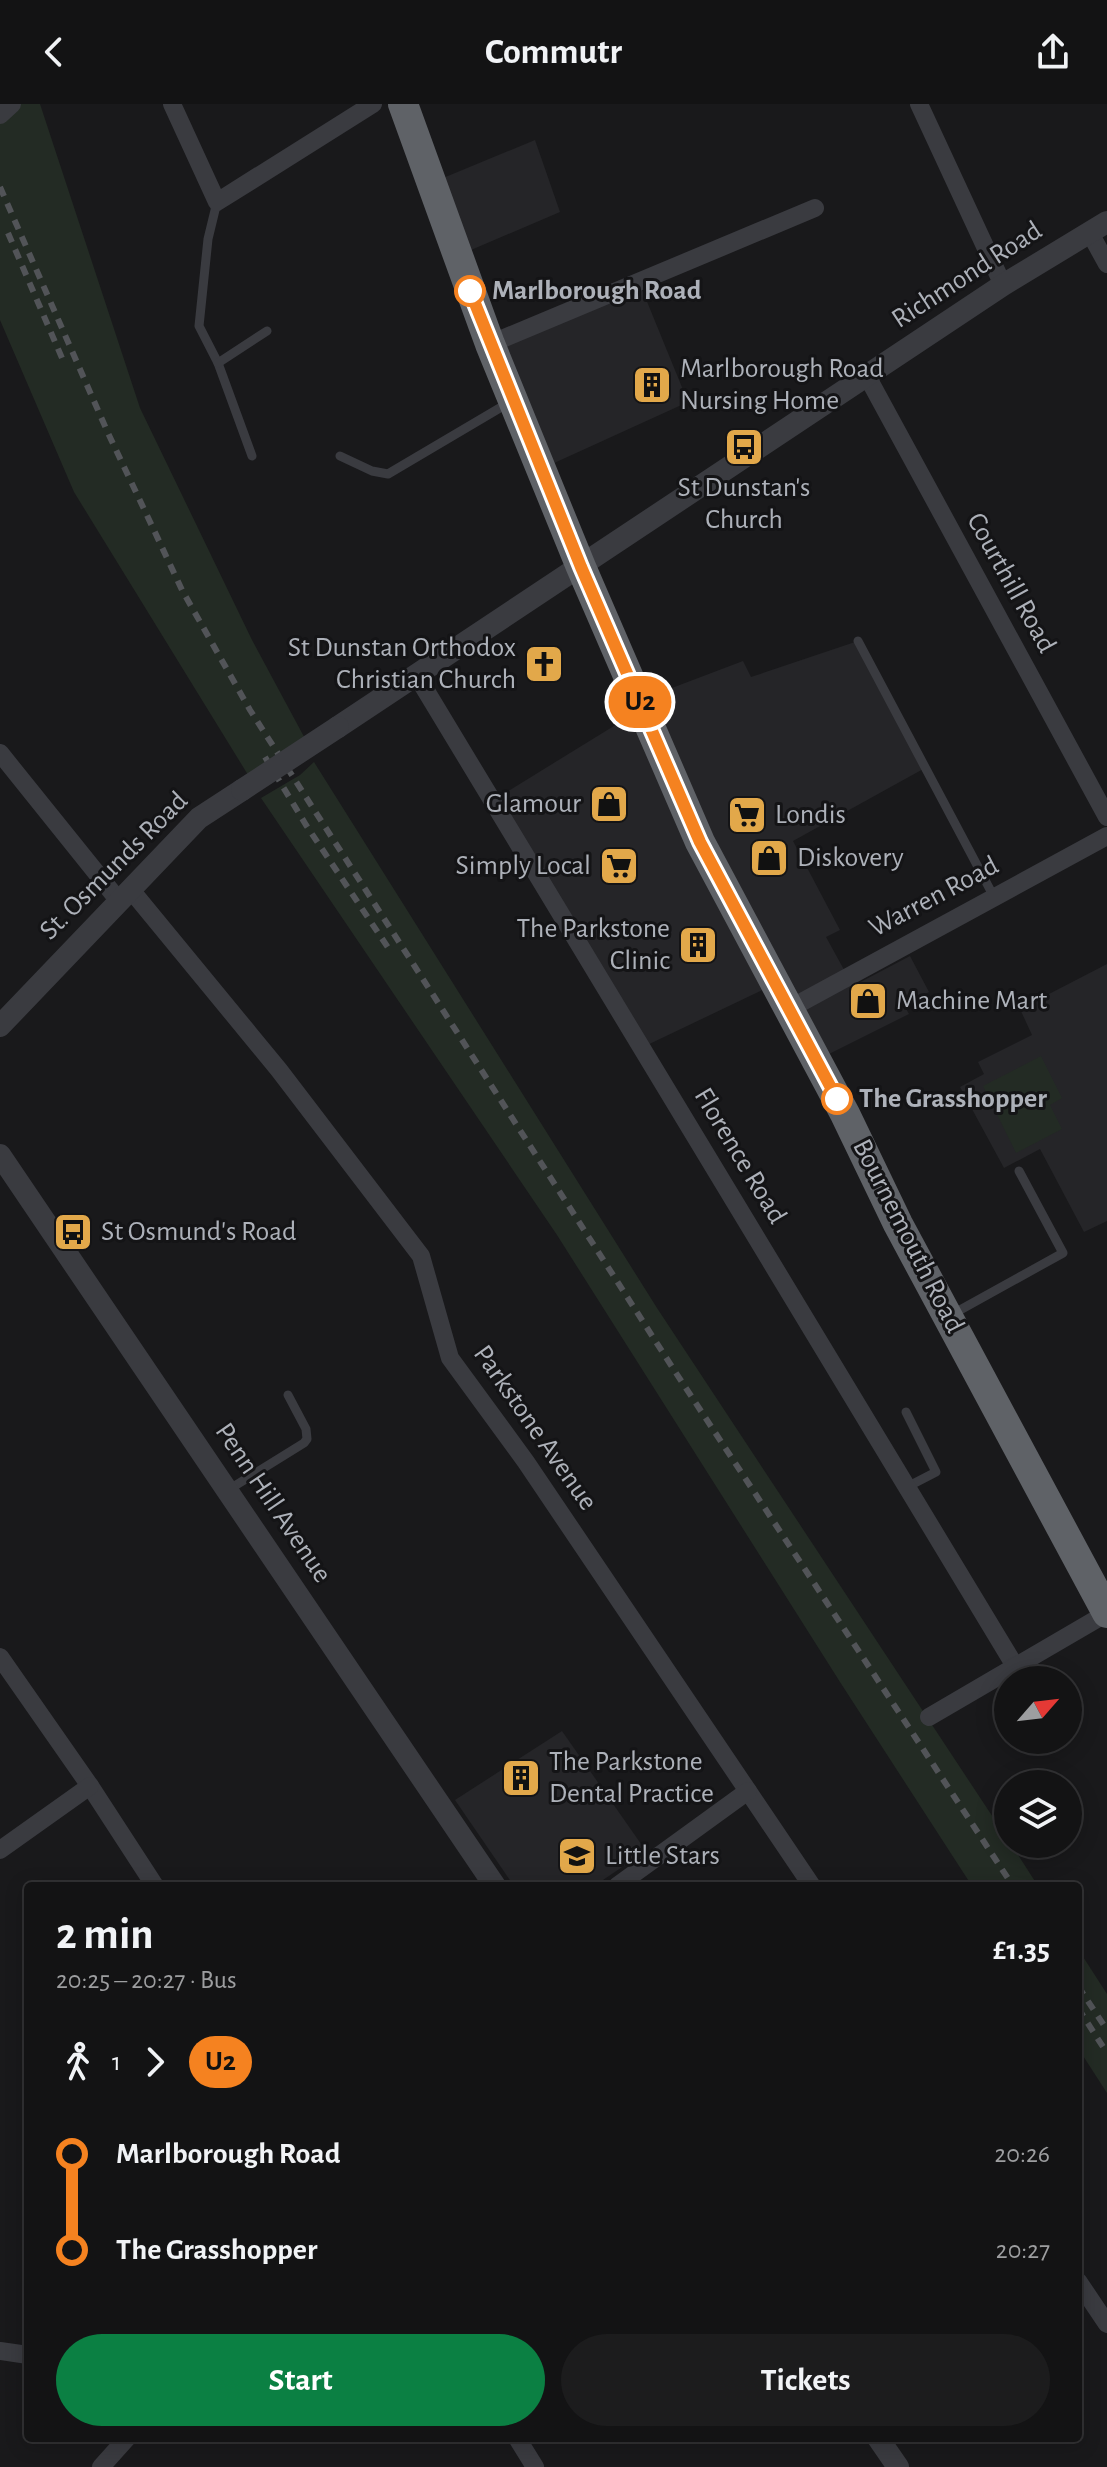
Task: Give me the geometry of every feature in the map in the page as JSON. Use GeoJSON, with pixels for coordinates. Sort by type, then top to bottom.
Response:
{"type":"FeatureCollection","features":[{"type":"Feature","properties":{"kind":"highway","name":"Bournemouth Road"},"geometry":{"type":"LineString","coordinates":[[403,104],[490,344],[581,567],[700,842],[948,1317],[1107,1613]]}},
{"type":"Feature","properties":{"kind":"street"},"geometry":{"type":"LineString","coordinates":[[0,115],[12,104]]}},
{"type":"Feature","properties":{"kind":"street"},"geometry":{"type":"LineString","coordinates":[[172,104],[217,202],[373,104]]}},
{"type":"Feature","properties":{"kind":"street"},"geometry":{"type":"LineString","coordinates":[[919,104],[1003,285]]}},
{"type":"Feature","properties":{"kind":"street"},"geometry":{"type":"LineString","coordinates":[[490,344],[815,208]]}},
{"type":"Feature","properties":{"kind":"street"},"geometry":{"type":"LineString","coordinates":[[1098,228],[1107,264]]}},
{"type":"Feature","properties":{"kind":"street","name":"Richmond Road"},"geometry":{"type":"LineString","coordinates":[[417,676],[1003,285],[1098,228]]}},
{"type":"Feature","properties":{"kind":"street","name":"Courthill Road"},"geometry":{"type":"LineString","coordinates":[[867,376],[1107,817]]}},
{"type":"Feature","properties":{"kind":"street","name":"St. Osmunds Road"},"geometry":{"type":"LineString","coordinates":[[0,1026],[199,818],[417,676]]}},
{"type":"Feature","properties":{"kind":"street","name":"Florence Road"},"geometry":{"type":"LineString","coordinates":[[417,676],[1015,1666]]}},
{"type":"Feature","properties":{"kind":"street","name":"Parkstone Avenue"},"geometry":{"type":"LineString","coordinates":[[0,753],[279,1070],[421,1256],[450,1358],[526,1462],[809,1882]]}},
{"type":"Feature","properties":{"kind":"street","name":"Warren Road"},"geometry":{"type":"LineString","coordinates":[[789,1009],[1107,836]]}},
{"type":"Feature","properties":{"kind":"street","name":"Penn Hill Avenue"},"geometry":{"type":"LineString","coordinates":[[0,1155],[492,1882]]}},
{"type":"Feature","properties":{"kind":"street"},"geometry":{"type":"LineString","coordinates":[[1015,1666],[1107,1613]]}},
{"type":"Feature","properties":{"kind":"street"},"geometry":{"type":"LineString","coordinates":[[0,1657],[152,1882]]}},
{"type":"Feature","properties":{"kind":"street"},"geometry":{"type":"LineString","coordinates":[[929,1717],[994,1678]]}},
{"type":"Feature","properties":{"kind":"street"},"geometry":{"type":"LineString","coordinates":[[0,1850],[90,1786]]}},
{"type":"Feature","properties":{"kind":"street"},"geometry":{"type":"LineString","coordinates":[[623,1882],[748,1791]]}},
{"type":"Feature","properties":{"kind":"street"},"geometry":{"type":"LineString","coordinates":[[1082,2287],[1107,2324]]}},
{"type":"Feature","properties":{"kind":"street"},"geometry":{"type":"LineString","coordinates":[[0,2351],[24,2354]]}},
{"type":"Feature","properties":{"kind":"street"},"geometry":{"type":"LineString","coordinates":[[101,2467],[123,2442]]}},
{"type":"Feature","properties":{"kind":"street"},"geometry":{"type":"LineString","coordinates":[[519,2442],[535,2467]]}},
{"type":"Feature","properties":{"kind":"street"},"geometry":{"type":"LineString","coordinates":[[881,2442],[898,2467]]}},
{"type":"Feature","properties":{"kind":"lane"},"geometry":{"type":"LineString","coordinates":[[217,202],[208,239],[199,326],[218,363],[252,456]]}},
{"type":"Feature","properties":{"kind":"lane"},"geometry":{"type":"LineString","coordinates":[[218,363],[267,331]]}},
{"type":"Feature","properties":{"kind":"lane"},"geometry":{"type":"LineString","coordinates":[[340,456],[372,471],[388,474],[513,401]]}},
{"type":"Feature","properties":{"kind":"lane"},"geometry":{"type":"LineString","coordinates":[[858,641],[994,897]]}},
{"type":"Feature","properties":{"kind":"lane"},"geometry":{"type":"LineString","coordinates":[[948,1317],[1063,1253],[1019,1171]]}},
{"type":"Feature","properties":{"kind":"lane"},"geometry":{"type":"LineString","coordinates":[[228,1490],[307,1439],[306,1429],[288,1395]]}},
{"type":"Feature","properties":{"kind":"lane"},"geometry":{"type":"LineString","coordinates":[[906,1412],[936,1472],[907,1487]]}},
{"type":"Feature","properties":{"kind":"shaded area"},"geometry":{"type":"Polygon","coordinates":[[[0,104],[40,104],[140,408],[252,640],[309,746],[253,783],[74,492],[0,320],[0,104]]]}},
{"type":"Feature","properties":{"kind":"shaded area"},"geometry":{"type":"Polygon","coordinates":[[[535,140],[560,212],[457,256],[431,183],[535,140]]]}},
{"type":"Feature","properties":{"kind":"shaded area","name":"Marlborough Road Nursing Home"},"geometry":{"type":"Polygon","coordinates":[[[639,282],[688,402],[541,469],[490,344],[639,282]]]}},
{"type":"Feature","properties":{"kind":"shaded area"},"geometry":{"type":"Polygon","coordinates":[[[858,641],[925,768],[793,841],[840,930],[826,937],[853,986],[910,956],[929,992],[904,1005],[909,1014],[817,1060],[775,984],[641,1048],[492,801],[635,713],[656,694],[743,661],[751,677],[858,641]]]}},
{"type":"Feature","properties":{"kind":"shaded area"},"geometry":{"type":"Polygon","coordinates":[[[314,762],[657,1308],[994,1819],[994,1858],[1020,1858],[1035,1882],[969,1882],[557,1235],[261,798],[300,775],[314,762]]]}},
{"type":"Feature","properties":{"kind":"shaded area"},"geometry":{"type":"Polygon","coordinates":[[[1107,964],[1107,1221],[1084,1232],[1040,1149],[1004,1168],[960,1087],[984,1074],[978,1062],[1032,1035],[1020,1009],[1107,964]]]}},
{"type":"Feature","properties":{"kind":"shaded area"},"geometry":{"type":"Polygon","coordinates":[[[1041,1056],[1062,1098],[1050,1105],[1062,1129],[1016,1153],[983,1086],[1041,1056]]]}},
{"type":"Feature","properties":{"kind":"shaded area"},"geometry":{"type":"Polygon","coordinates":[[[562,1731],[646,1851],[600,1882],[511,1882],[455,1800],[562,1731]]]}},
{"type":"Feature","properties":{"kind":"shaded area"},"geometry":{"type":"Polygon","coordinates":[[[1082,1955],[1107,1994],[1107,2093],[1082,2054],[1082,1955]]]}},
{"type":"Feature","properties":{"kind":"railway"},"geometry":{"type":"LineString","coordinates":[[0,187],[108,433],[182,590],[250,710],[676,1373],[1010,1882]]}},
{"type":"Feature","properties":{"kind":"railway"},"geometry":{"type":"LineString","coordinates":[[8,233],[62,358]]}},
{"type":"Feature","properties":{"kind":"railway"},"geometry":{"type":"LineString","coordinates":[[265,757],[306,825],[391,952]]}},
{"type":"Feature","properties":{"kind":"railway"},"geometry":{"type":"LineString","coordinates":[[1082,1992],[1107,2030]]}},
{"type":"Feature","properties":{"kind":"railway"},"geometry":{"type":"LineString","coordinates":[[1082,2014],[1107,2053]]}},
{"type":"Feature","properties":{"kind":"bus line","name":"U2"},"geometry":{"type":"LineString","coordinates":[[470,291],[581,567],[700,842],[837,1099]]}},
{"type":"Feature","properties":{"kind":"place","name":"Marlborough Road"},"geometry":{"type":"Point","coordinates":[470,291]}},
{"type":"Feature","properties":{"kind":"place","name":"Marlborough Road Nursing Home"},"geometry":{"type":"Point","coordinates":[652,385]}},
{"type":"Feature","properties":{"kind":"place","name":"St Dunstan's Church"},"geometry":{"type":"Point","coordinates":[744,447]}},
{"type":"Feature","properties":{"kind":"place","name":"St Dunstan Orthodox Christian Church"},"geometry":{"type":"Point","coordinates":[544,664]}},
{"type":"Feature","properties":{"kind":"place","name":"Glamour"},"geometry":{"type":"Point","coordinates":[609,804]}},
{"type":"Feature","properties":{"kind":"place","name":"Londis"},"geometry":{"type":"Point","coordinates":[747,815]}},
{"type":"Feature","properties":{"kind":"place","name":"Diskovery"},"geometry":{"type":"Point","coordinates":[769,858]}},
{"type":"Feature","properties":{"kind":"place","name":"Simply Local"},"geometry":{"type":"Point","coordinates":[619,866]}},
{"type":"Feature","properties":{"kind":"place","name":"The Parkstone Clinic"},"geometry":{"type":"Point","coordinates":[698,945]}},
{"type":"Feature","properties":{"kind":"place","name":"Machine Mart"},"geometry":{"type":"Point","coordinates":[868,1001]}},
{"type":"Feature","properties":{"kind":"place","name":"The Grasshopper"},"geometry":{"type":"Point","coordinates":[837,1099]}},
{"type":"Feature","properties":{"kind":"place","name":"St Osmund's Road"},"geometry":{"type":"Point","coordinates":[73,1232]}},
{"type":"Feature","properties":{"kind":"place","name":"The Parkstone Dental Practice"},"geometry":{"type":"Point","coordinates":[521,1778]}},
{"type":"Feature","properties":{"kind":"place","name":"Little Stars"},"geometry":{"type":"Point","coordinates":[577,1856]}}]}
